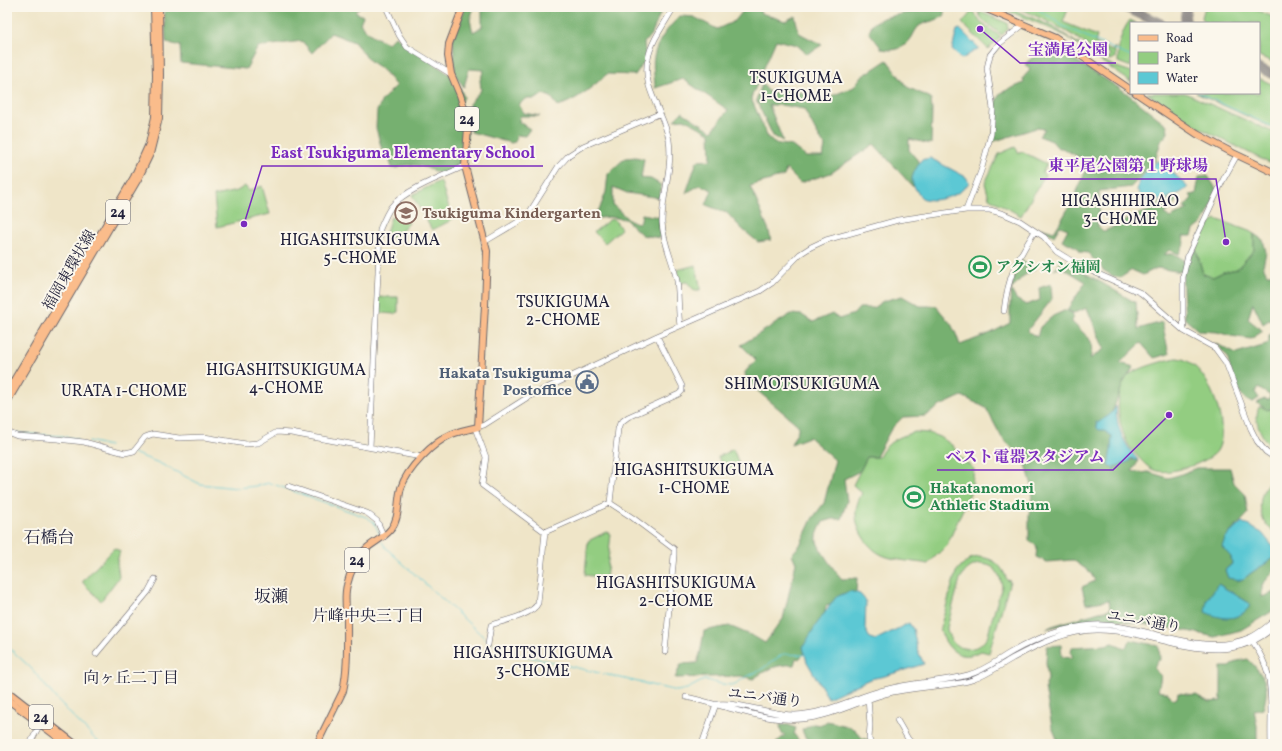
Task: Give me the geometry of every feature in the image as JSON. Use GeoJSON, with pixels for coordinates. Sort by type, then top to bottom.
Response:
{"type":"FeatureCollection","features":[{"type":"Feature","properties":{"kind":"main road","name":"福岡東環状線"},"geometry":{"type":"LineString","coordinates":[[7,392],[134,177],[147,147],[153,126],[156,107],[154,7]]}},
{"type":"Feature","properties":{"kind":"main road","name":"福岡東環状線"},"geometry":{"type":"LineString","coordinates":[[7,402],[134,186],[150,154],[158,128],[160,107],[159,7]]}},
{"type":"Feature","properties":{"kind":"main road","name":"24"},"geometry":{"type":"LineString","coordinates":[[316,744],[343,691],[345,681],[347,630],[347,583],[360,555],[367,548],[384,537],[392,528],[396,519],[401,489],[406,475],[421,458],[444,438],[476,427],[485,305],[486,251],[465,166],[468,128],[466,114],[451,74],[448,56],[449,44],[463,7]]}},
{"type":"Feature","properties":{"kind":"main road"},"geometry":{"type":"LineString","coordinates":[[982,7],[1055,38],[1130,89]]}},
{"type":"Feature","properties":{"kind":"main road"},"geometry":{"type":"LineString","coordinates":[[1137,94],[1197,134],[1275,173]]}},
{"type":"Feature","properties":{"kind":"main road","name":"24"},"geometry":{"type":"LineString","coordinates":[[7,691],[67,744]]}},
{"type":"Feature","properties":{"kind":"main road","name":"24"},"geometry":{"type":"LineString","coordinates":[[7,699],[75,744]]}},
{"type":"Feature","properties":{"kind":"street"},"geometry":{"type":"LineString","coordinates":[[386,7],[399,35],[407,47],[451,74]]}},
{"type":"Feature","properties":{"kind":"street"},"geometry":{"type":"LineString","coordinates":[[674,7],[652,46],[648,59],[647,75],[649,86],[666,130],[670,148],[662,216],[663,232],[677,281],[680,326]]}},
{"type":"Feature","properties":{"kind":"street"},"geometry":{"type":"LineString","coordinates":[[966,210],[981,170],[991,134],[993,110],[986,68],[990,55],[999,44],[1023,25]]}},
{"type":"Feature","properties":{"kind":"street"},"geometry":{"type":"LineString","coordinates":[[484,242],[517,223],[529,213],[558,168],[573,152],[583,146],[659,114]]}},
{"type":"Feature","properties":{"kind":"street"},"geometry":{"type":"LineString","coordinates":[[1184,331],[1183,276],[1188,255],[1223,180],[1237,155]]}},
{"type":"Feature","properties":{"kind":"street"},"geometry":{"type":"LineString","coordinates":[[370,447],[380,229],[392,206],[401,198],[465,166]]}},
{"type":"Feature","properties":{"kind":"street"},"geometry":{"type":"LineString","coordinates":[[545,532],[482,485],[486,457],[476,427],[484,425],[528,397],[544,389],[657,336],[760,291],[772,283],[800,254],[826,240],[898,220],[966,210],[990,210],[1004,214],[1020,222],[1044,237],[1057,252],[1078,265],[1140,293],[1184,331],[1215,348],[1223,356],[1254,436],[1266,452],[1275,458]]}},
{"type":"Feature","properties":{"kind":"street"},"geometry":{"type":"LineString","coordinates":[[1004,311],[1009,280],[1014,266],[1035,231]]}},
{"type":"Feature","properties":{"kind":"street"},"geometry":{"type":"LineString","coordinates":[[610,503],[618,429],[620,423],[628,417],[675,396],[682,391],[682,386],[657,336]]}},
{"type":"Feature","properties":{"kind":"street"},"geometry":{"type":"LineString","coordinates":[[7,432],[12,435],[84,442],[125,453],[134,452],[145,437],[153,434],[179,438],[204,437],[246,444],[258,443],[277,432],[291,433],[370,447],[421,458]]}},
{"type":"Feature","properties":{"kind":"street"},"geometry":{"type":"LineString","coordinates":[[288,486],[367,513],[377,521],[384,537]]}},
{"type":"Feature","properties":{"kind":"street"},"geometry":{"type":"LineString","coordinates":[[545,532],[610,503]]}},
{"type":"Feature","properties":{"kind":"street"},"geometry":{"type":"LineString","coordinates":[[610,503],[674,549],[665,652]]}},
{"type":"Feature","properties":{"kind":"street"},"geometry":{"type":"LineString","coordinates":[[488,645],[491,625],[529,612],[536,608],[538,603],[545,532]]}},
{"type":"Feature","properties":{"kind":"street"},"geometry":{"type":"LineString","coordinates":[[96,654],[148,592],[155,579]]}},
{"type":"Feature","properties":{"kind":"street","name":"ユニバ通り"},"geometry":{"type":"LineString","coordinates":[[1252,639],[1275,620]]}},
{"type":"Feature","properties":{"kind":"street","name":"ユニバ通り"},"geometry":{"type":"LineString","coordinates":[[686,697],[716,704],[726,708],[779,719],[809,719],[828,714],[868,697],[891,692],[972,680],[990,672],[1046,639],[1073,633],[1099,630],[1118,631],[1194,648],[1214,650],[1227,649],[1252,639],[1275,626]]}},
{"type":"Feature","properties":{"kind":"street"},"geometry":{"type":"LineString","coordinates":[[1252,639],[1263,659],[1268,674],[1271,744]]}},
{"type":"Feature","properties":{"kind":"street"},"geometry":{"type":"LineString","coordinates":[[868,697],[870,725],[869,739],[871,744]]}},
{"type":"Feature","properties":{"kind":"street"},"geometry":{"type":"LineString","coordinates":[[702,744],[716,704]]}},
{"type":"Feature","properties":{"kind":"street"},"geometry":{"type":"LineString","coordinates":[[897,720],[908,739],[913,744]]}},
{"type":"Feature","properties":{"kind":"street"},"geometry":{"type":"LineString","coordinates":[[30,744],[41,721]]}},
{"type":"Feature","properties":{"kind":"green space"},"geometry":{"type":"Polygon","coordinates":[[[164,7],[360,7],[355,12],[363,16],[360,23],[369,33],[388,43],[395,36],[456,79],[464,97],[459,107],[468,113],[466,155],[455,168],[440,174],[416,165],[406,165],[392,168],[389,157],[382,150],[376,128],[377,111],[382,100],[396,86],[384,71],[370,61],[354,42],[331,33],[312,53],[302,41],[258,47],[246,69],[181,63],[180,46],[166,42],[164,7]]]}},
{"type":"Feature","properties":{"kind":"green space"},"geometry":{"type":"Polygon","coordinates":[[[465,7],[474,7],[470,20],[473,32],[482,27],[482,7],[510,7],[515,10],[517,7],[663,7],[652,33],[644,43],[646,59],[635,75],[607,74],[578,97],[558,106],[551,97],[543,94],[536,99],[525,99],[519,105],[524,113],[540,116],[520,116],[519,122],[530,129],[525,136],[517,135],[515,142],[511,143],[471,132],[469,104],[481,90],[480,80],[484,70],[469,69],[464,87],[455,75],[453,39],[465,7]]]}},
{"type":"Feature","properties":{"kind":"green space"},"geometry":{"type":"Polygon","coordinates":[[[746,7],[758,7],[761,13],[785,21],[795,16],[799,33],[822,45],[807,54],[797,45],[776,40],[751,98],[768,138],[774,143],[792,146],[806,157],[823,157],[825,146],[804,109],[781,105],[769,105],[783,141],[773,136],[756,100],[762,84],[769,92],[782,93],[785,88],[824,99],[854,87],[861,77],[887,60],[907,87],[931,98],[931,144],[909,139],[909,150],[924,168],[913,187],[874,144],[831,173],[800,183],[786,169],[784,176],[750,186],[768,228],[771,240],[758,242],[742,229],[727,213],[706,205],[712,190],[700,185],[686,193],[697,161],[711,160],[710,133],[684,119],[674,120],[682,112],[712,131],[728,110],[683,79],[655,88],[653,64],[654,57],[664,34],[680,16],[694,17],[717,29],[735,21],[746,7]]]}},
{"type":"Feature","properties":{"kind":"green space"},"geometry":{"type":"Polygon","coordinates":[[[940,7],[944,11],[945,15],[939,19],[919,26],[909,41],[900,48],[892,50],[882,49],[869,32],[872,24],[883,18],[940,7]]]}},
{"type":"Feature","properties":{"kind":"green space"},"geometry":{"type":"Polygon","coordinates":[[[998,7],[1008,7],[1053,27],[1104,61],[1130,72],[1130,81],[1071,40],[1040,24],[998,7]]]}},
{"type":"Feature","properties":{"kind":"green space"},"geometry":{"type":"Polygon","coordinates":[[[1016,7],[1069,7],[1063,22],[1097,36],[1095,43],[1112,51],[1115,47],[1115,58],[1110,60],[1108,59],[1110,54],[1097,46],[1094,51],[1066,31],[1016,7]]]}},
{"type":"Feature","properties":{"kind":"green space"},"geometry":{"type":"Polygon","coordinates":[[[1205,7],[1250,7],[1275,18],[1275,63],[1260,56],[1260,22],[1204,22],[1202,17],[1205,7]]]}},
{"type":"Feature","properties":{"kind":"green space"},"geometry":{"type":"Polygon","coordinates":[[[973,10],[980,22],[1000,36],[1000,38],[988,49],[962,23],[973,10]]]}},
{"type":"Feature","properties":{"kind":"green space"},"geometry":{"type":"Polygon","coordinates":[[[978,11],[1007,23],[1008,29],[1002,35],[982,20],[978,11]]]}},
{"type":"Feature","properties":{"kind":"green space"},"geometry":{"type":"Polygon","coordinates":[[[1130,20],[1134,22],[1130,22],[1130,67],[1118,62],[1120,40],[1130,20]]]}},
{"type":"Feature","properties":{"kind":"green space"},"geometry":{"type":"Polygon","coordinates":[[[1043,53],[1073,59],[1124,91],[1167,125],[1168,133],[1161,141],[1155,161],[1131,187],[1099,191],[1098,226],[1103,231],[1107,230],[1139,214],[1152,210],[1161,202],[1176,197],[1176,202],[1165,214],[1170,218],[1188,209],[1184,207],[1192,198],[1190,195],[1196,194],[1199,177],[1208,176],[1217,190],[1212,197],[1214,201],[1203,223],[1194,230],[1192,236],[1183,236],[1185,243],[1179,254],[1169,250],[1164,255],[1176,255],[1186,264],[1196,249],[1203,274],[1213,277],[1223,272],[1237,269],[1254,250],[1254,234],[1263,240],[1266,252],[1263,266],[1267,274],[1275,274],[1275,316],[1263,324],[1253,303],[1248,319],[1263,331],[1251,339],[1217,332],[1199,331],[1185,319],[1182,272],[1157,268],[1143,275],[1132,270],[1120,278],[1113,276],[1103,270],[1088,253],[1080,252],[1078,248],[1062,240],[1068,229],[1060,226],[1054,236],[1041,228],[1054,232],[1074,198],[1088,162],[1062,148],[1058,148],[1052,141],[1039,136],[1045,129],[1036,128],[992,142],[996,121],[995,103],[1000,93],[1024,83],[1023,78],[1030,70],[1025,64],[1033,57],[1043,53]]]}},
{"type":"Feature","properties":{"kind":"green space"},"geometry":{"type":"Polygon","coordinates":[[[1260,78],[1275,86],[1275,129],[1198,94],[1260,94],[1260,78]]]}},
{"type":"Feature","properties":{"kind":"green space"},"geometry":{"type":"Polygon","coordinates":[[[1148,94],[1187,94],[1275,133],[1275,166],[1194,125],[1148,94]]]}},
{"type":"Feature","properties":{"kind":"green space"},"geometry":{"type":"Polygon","coordinates":[[[1015,147],[1019,153],[1023,152],[1047,164],[1042,173],[1045,175],[1021,216],[989,198],[985,183],[999,154],[1015,147]]]}},
{"type":"Feature","properties":{"kind":"green space"},"geometry":{"type":"Polygon","coordinates":[[[636,157],[644,159],[641,178],[651,179],[661,185],[660,198],[627,193],[613,187],[613,205],[630,221],[638,223],[641,220],[642,214],[659,217],[660,238],[642,235],[625,219],[609,217],[591,219],[600,208],[606,192],[608,174],[625,158],[636,157]]]}},
{"type":"Feature","properties":{"kind":"green space"},"geometry":{"type":"Polygon","coordinates":[[[440,181],[452,218],[450,221],[432,230],[412,195],[440,181]]]}},
{"type":"Feature","properties":{"kind":"green space"},"geometry":{"type":"Polygon","coordinates":[[[245,186],[249,191],[262,186],[270,214],[217,227],[214,196],[237,191],[245,186]]]}},
{"type":"Feature","properties":{"kind":"green space"},"geometry":{"type":"Polygon","coordinates":[[[396,213],[400,217],[402,215],[409,223],[398,235],[395,233],[392,237],[385,237],[391,217],[393,218],[396,213]]]}},
{"type":"Feature","properties":{"kind":"green space"},"geometry":{"type":"Polygon","coordinates":[[[614,219],[621,229],[605,243],[594,232],[609,220],[614,219]]]}},
{"type":"Feature","properties":{"kind":"green space"},"geometry":{"type":"Polygon","coordinates":[[[1216,219],[1254,234],[1254,250],[1237,269],[1223,272],[1213,277],[1203,274],[1196,249],[1206,224],[1209,226],[1211,222],[1216,219]]]}},
{"type":"Feature","properties":{"kind":"green space"},"geometry":{"type":"Polygon","coordinates":[[[1022,260],[1035,269],[1022,277],[1011,290],[1022,260]]]}},
{"type":"Feature","properties":{"kind":"green space"},"geometry":{"type":"Polygon","coordinates":[[[1063,260],[1136,303],[1138,329],[1162,322],[1169,354],[1154,358],[1141,343],[1120,363],[1134,367],[1124,381],[1113,410],[1111,433],[1120,464],[1136,458],[1138,462],[1132,471],[1142,473],[1148,472],[1168,478],[1196,468],[1230,468],[1234,483],[1245,494],[1248,514],[1225,538],[1232,564],[1225,570],[1228,577],[1243,580],[1275,557],[1275,570],[1262,585],[1262,597],[1275,592],[1275,607],[1271,612],[1241,630],[1215,637],[1183,630],[1102,618],[1074,622],[1046,629],[1110,609],[1109,600],[1086,604],[1082,587],[1095,581],[1090,572],[1073,560],[1047,562],[1036,557],[1037,546],[1029,541],[1029,514],[1033,489],[1025,461],[1002,438],[986,408],[962,396],[940,406],[925,416],[903,417],[891,429],[876,457],[867,457],[860,471],[844,479],[847,501],[841,519],[833,519],[823,522],[818,533],[817,541],[824,555],[842,579],[857,578],[856,592],[842,597],[834,604],[826,606],[823,622],[806,651],[799,659],[796,658],[794,665],[782,665],[772,668],[753,679],[741,676],[675,678],[681,664],[697,663],[704,631],[729,626],[753,636],[765,643],[783,619],[796,563],[792,554],[800,545],[812,519],[824,503],[835,460],[809,437],[791,444],[798,430],[798,425],[746,381],[745,372],[756,360],[741,345],[791,314],[802,315],[813,322],[832,314],[839,319],[854,314],[859,308],[873,308],[883,301],[902,296],[920,306],[936,306],[951,324],[960,345],[991,333],[1010,323],[1011,290],[1016,299],[1026,305],[1040,300],[1039,288],[1051,284],[1052,299],[1027,331],[1037,337],[1040,327],[1053,316],[1066,310],[1073,314],[1072,322],[1085,334],[1090,342],[1090,359],[1104,349],[1087,308],[1074,313],[1067,310],[1086,282],[1063,268],[1054,269],[1063,260]],[[1218,584],[1207,600],[1251,605],[1218,584]]]}},
{"type":"Feature","properties":{"kind":"green space"},"geometry":{"type":"Polygon","coordinates":[[[696,265],[700,290],[694,290],[687,282],[680,283],[677,270],[696,265]]]}},
{"type":"Feature","properties":{"kind":"green space"},"geometry":{"type":"Polygon","coordinates":[[[378,297],[398,297],[398,312],[395,314],[380,313],[378,297]]]}},
{"type":"Feature","properties":{"kind":"green space"},"geometry":{"type":"Polygon","coordinates":[[[1275,330],[1275,342],[1271,354],[1275,361],[1275,411],[1272,408],[1267,410],[1257,403],[1264,399],[1268,400],[1271,396],[1258,388],[1255,392],[1259,398],[1253,402],[1248,401],[1240,394],[1232,376],[1227,356],[1215,343],[1236,354],[1266,345],[1269,342],[1269,335],[1275,330]]]}},
{"type":"Feature","properties":{"kind":"green space"},"geometry":{"type":"Polygon","coordinates":[[[1177,358],[1188,361],[1198,370],[1207,382],[1214,396],[1219,412],[1221,440],[1217,451],[1210,457],[1177,470],[1161,472],[1153,470],[1145,464],[1128,444],[1122,428],[1118,410],[1120,393],[1127,377],[1130,374],[1150,365],[1177,358]]]}},
{"type":"Feature","properties":{"kind":"green space"},"geometry":{"type":"Polygon","coordinates":[[[1259,407],[1275,411],[1275,451],[1260,431],[1257,419],[1259,407]]]}},
{"type":"Feature","properties":{"kind":"green space","name":"Hakatanomori Athletic Stadium"},"geometry":{"type":"Polygon","coordinates":[[[915,432],[929,433],[942,438],[953,446],[960,457],[974,469],[971,491],[947,545],[928,564],[893,559],[877,552],[868,544],[861,534],[856,517],[857,505],[862,493],[853,485],[867,457],[879,457],[885,447],[894,440],[915,432]]]}},
{"type":"Feature","properties":{"kind":"green space"},"geometry":{"type":"Polygon","coordinates":[[[733,449],[740,466],[725,473],[718,457],[733,449]]]}},
{"type":"Feature","properties":{"kind":"green space"},"geometry":{"type":"Polygon","coordinates":[[[1275,477],[1275,532],[1268,527],[1264,520],[1260,504],[1264,489],[1275,477]]]}},
{"type":"Feature","properties":{"kind":"green space"},"geometry":{"type":"Polygon","coordinates":[[[606,532],[611,534],[606,578],[585,575],[588,541],[606,532]]]}},
{"type":"Feature","properties":{"kind":"green space"},"geometry":{"type":"Polygon","coordinates":[[[114,548],[120,551],[117,562],[119,577],[101,601],[83,583],[83,581],[114,548]]]}},
{"type":"Feature","properties":{"kind":"green space"},"geometry":{"type":"Polygon","coordinates":[[[978,557],[989,559],[997,563],[1003,570],[1007,580],[1010,581],[989,653],[981,651],[974,654],[961,655],[950,648],[942,636],[940,628],[956,572],[970,559],[978,557]],[[978,564],[970,568],[960,579],[947,628],[949,637],[957,646],[968,649],[979,646],[987,637],[1002,586],[995,569],[984,564],[978,564]]]}},
{"type":"Feature","properties":{"kind":"green space"},"geometry":{"type":"Polygon","coordinates":[[[1131,640],[1159,646],[1160,660],[1157,661],[1154,669],[1161,676],[1158,691],[1168,693],[1173,700],[1177,698],[1178,693],[1196,695],[1209,702],[1221,701],[1221,667],[1229,667],[1237,661],[1248,659],[1262,676],[1266,687],[1263,708],[1254,710],[1257,726],[1257,744],[1059,744],[1052,727],[1045,688],[1048,679],[1046,662],[1047,646],[1061,645],[1062,657],[1073,658],[1071,653],[1072,647],[1105,645],[1113,643],[1125,648],[1131,640]]]}},
{"type":"Feature","properties":{"kind":"green space"},"geometry":{"type":"Polygon","coordinates":[[[827,721],[850,727],[862,738],[873,741],[874,744],[809,744],[810,740],[805,737],[802,730],[813,724],[822,725],[827,721]]]}},
{"type":"Feature","properties":{"kind":"green space"},"geometry":{"type":"Polygon","coordinates":[[[780,725],[788,725],[796,728],[794,734],[799,741],[797,744],[775,744],[785,735],[781,732],[780,725]]]}},
{"type":"Feature","properties":{"kind":"water"},"geometry":{"type":"Polygon","coordinates":[[[960,29],[979,48],[962,59],[952,50],[957,30],[960,29]]]}},
{"type":"Feature","properties":{"kind":"water"},"geometry":{"type":"Polygon","coordinates":[[[930,158],[966,177],[969,182],[966,187],[955,194],[941,199],[928,200],[922,198],[912,183],[912,179],[914,171],[921,160],[930,158]]]}},
{"type":"Feature","properties":{"kind":"water"},"geometry":{"type":"Polygon","coordinates":[[[1159,161],[1188,188],[1178,194],[1162,200],[1145,200],[1137,191],[1139,180],[1156,162],[1159,161]]]}},
{"type":"Feature","properties":{"kind":"water"},"geometry":{"type":"Polygon","coordinates":[[[1116,406],[1118,424],[1122,435],[1127,446],[1138,460],[1134,460],[1132,458],[1130,461],[1119,466],[1114,466],[1114,470],[1108,466],[1112,436],[1103,430],[1099,430],[1096,422],[1098,423],[1110,414],[1116,406]]]}},
{"type":"Feature","properties":{"kind":"water"},"geometry":{"type":"Polygon","coordinates":[[[1242,522],[1262,533],[1275,549],[1275,557],[1243,580],[1238,580],[1228,578],[1225,570],[1232,564],[1231,557],[1222,547],[1225,538],[1242,522]]]}},
{"type":"Feature","properties":{"kind":"water"},"geometry":{"type":"Polygon","coordinates":[[[1218,584],[1251,605],[1246,611],[1230,618],[1218,617],[1205,612],[1207,600],[1218,584]]]}},
{"type":"Feature","properties":{"kind":"water"},"geometry":{"type":"Polygon","coordinates":[[[850,591],[860,594],[866,601],[865,628],[869,637],[875,640],[909,623],[913,629],[917,649],[924,664],[870,679],[828,698],[807,662],[803,647],[816,625],[836,597],[850,591]]]}},
{"type":"Feature","properties":{"kind":"waterway"},"geometry":{"type":"LineString","coordinates":[[1035,7],[1063,26],[1130,57]]}},
{"type":"Feature","properties":{"kind":"waterway"},"geometry":{"type":"LineString","coordinates":[[1200,94],[1275,128]]}},
{"type":"Feature","properties":{"kind":"waterway"},"geometry":{"type":"LineString","coordinates":[[16,433],[62,436],[78,439]]}},
{"type":"Feature","properties":{"kind":"waterway"},"geometry":{"type":"LineString","coordinates":[[89,441],[109,446]]}},
{"type":"Feature","properties":{"kind":"waterway"},"geometry":{"type":"LineString","coordinates":[[133,453],[159,463],[200,484],[237,488],[269,483],[273,484],[366,517],[374,522],[380,535]]}},
{"type":"Feature","properties":{"kind":"waterway"},"geometry":{"type":"LineString","coordinates":[[382,542],[387,549],[486,639]]}},
{"type":"Feature","properties":{"kind":"waterway"},"geometry":{"type":"LineString","coordinates":[[490,642],[513,653],[677,691],[687,689],[704,680],[730,685],[735,684],[759,671],[783,654],[806,655]]}},
{"type":"Feature","properties":{"kind":"waterway"},"geometry":{"type":"LineString","coordinates":[[7,646],[31,668],[57,700],[101,744]]}},
{"type":"Feature","properties":{"kind":"taxiway"},"geometry":{"type":"LineString","coordinates":[[1124,7],[1158,22]]}},
{"type":"Feature","properties":{"kind":"taxiway"},"geometry":{"type":"LineString","coordinates":[[1186,22],[1185,16],[1187,7]]}},
{"type":"Feature","properties":{"kind":"taxiway"},"geometry":{"type":"LineString","coordinates":[[1260,68],[1275,75]]}},
{"type":"Feature","properties":{"kind":"place","name":"宝満尾公園"},"geometry":{"type":"Point","coordinates":[980,29]}},
{"type":"Feature","properties":{"kind":"place","name":"Tsukiguma Kindergarten"},"geometry":{"type":"Point","coordinates":[406,213]}},
{"type":"Feature","properties":{"kind":"place","name":"East Tsukiguma Elementary School"},"geometry":{"type":"Point","coordinates":[244,224]}},
{"type":"Feature","properties":{"kind":"place","name":"東平尾公園第１野球場"},"geometry":{"type":"Point","coordinates":[1226,242]}},
{"type":"Feature","properties":{"kind":"place","name":"アクシオン福岡"},"geometry":{"type":"Point","coordinates":[980,267]}},
{"type":"Feature","properties":{"kind":"place","name":"Hakata Tsukiguma Postoffice"},"geometry":{"type":"Point","coordinates":[587,382]}},
{"type":"Feature","properties":{"kind":"place","name":"ベスト電器スタジアム"},"geometry":{"type":"Point","coordinates":[1169,415]}},
{"type":"Feature","properties":{"kind":"place","name":"Hakatanomori Athletic Stadium"},"geometry":{"type":"Point","coordinates":[914,497]}},
{"type":"Feature","properties":{"kind":"district","name":"TSUKIGUMA 1-CHOME"},"geometry":{"type":"Point","coordinates":[796,86]}},
{"type":"Feature","properties":{"kind":"district","name":"HIGASHIHIRAO 3-CHOME"},"geometry":{"type":"Point","coordinates":[1120,209]}},
{"type":"Feature","properties":{"kind":"district","name":"HIGASHITSUKIGUMA 5-CHOME"},"geometry":{"type":"Point","coordinates":[360,248]}},
{"type":"Feature","properties":{"kind":"district","name":"TSUKIGUMA 2-CHOME"},"geometry":{"type":"Point","coordinates":[563,310]}},
{"type":"Feature","properties":{"kind":"district","name":"HIGASHITSUKIGUMA 4-CHOME"},"geometry":{"type":"Point","coordinates":[286,378]}},
{"type":"Feature","properties":{"kind":"district","name":"SHIMOTSUKIGUMA"},"geometry":{"type":"Point","coordinates":[802,383]}},
{"type":"Feature","properties":{"kind":"district","name":"URATA 1-CHOME"},"geometry":{"type":"Point","coordinates":[124,390]}},
{"type":"Feature","properties":{"kind":"district","name":"HIGASHITSUKIGUMA 1-CHOME"},"geometry":{"type":"Point","coordinates":[694,478]}},
{"type":"Feature","properties":{"kind":"district","name":"石橋台"},"geometry":{"type":"Point","coordinates":[49,537]}},
{"type":"Feature","properties":{"kind":"district","name":"HIGASHITSUKIGUMA 2-CHOME"},"geometry":{"type":"Point","coordinates":[676,591]}},
{"type":"Feature","properties":{"kind":"district","name":"坂瀬"},"geometry":{"type":"Point","coordinates":[271,596]}},
{"type":"Feature","properties":{"kind":"district","name":"片峰中央三丁目"},"geometry":{"type":"Point","coordinates":[368,615]}},
{"type":"Feature","properties":{"kind":"district","name":"HIGASHITSUKIGUMA 3-CHOME"},"geometry":{"type":"Point","coordinates":[533,661]}},
{"type":"Feature","properties":{"kind":"district","name":"向ヶ丘二丁目"},"geometry":{"type":"Point","coordinates":[131,677]}}]}
